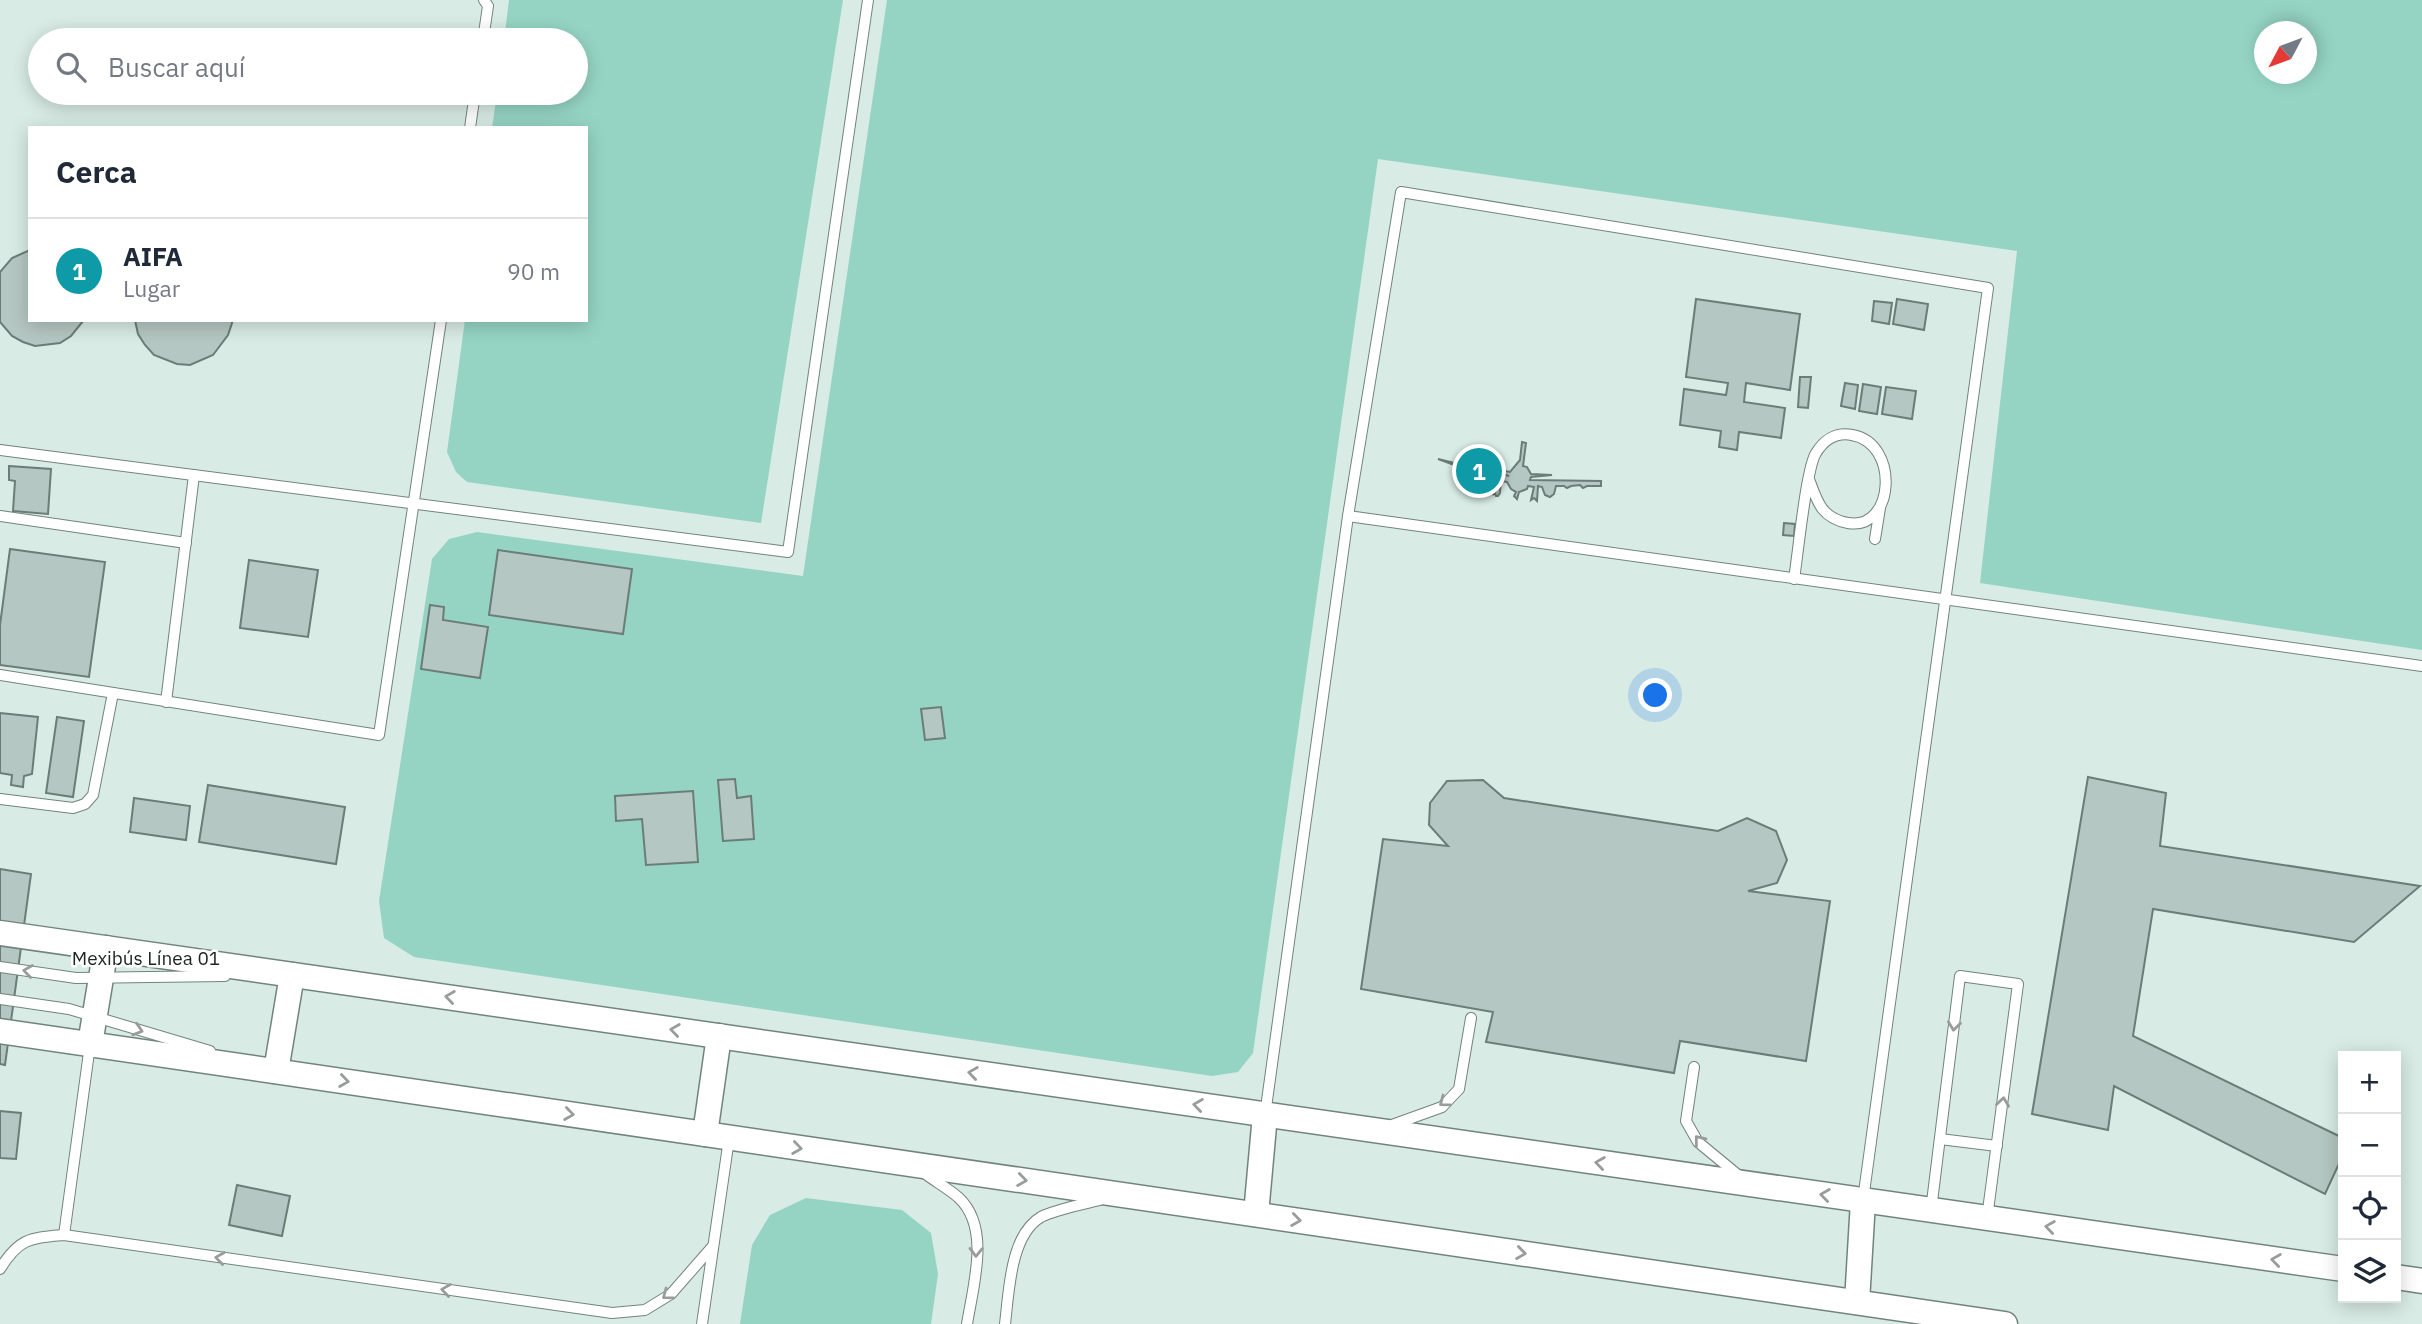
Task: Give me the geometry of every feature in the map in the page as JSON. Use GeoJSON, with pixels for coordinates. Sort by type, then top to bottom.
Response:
{"type":"FeatureCollection","features":[{"type":"Feature","properties":{"kind":"street"},"geometry":{"type":"LineString","coordinates":[[0,933],[2338,1268]]}},
{"type":"Feature","properties":{"kind":"street"},"geometry":{"type":"LineString","coordinates":[[90,1044],[106,948]]}},
{"type":"Feature","properties":{"kind":"street"},"geometry":{"type":"LineString","coordinates":[[276,1071],[292,975]]}},
{"type":"Feature","properties":{"kind":"street"},"geometry":{"type":"LineString","coordinates":[[0,1031],[2005,1324]]}},
{"type":"Feature","properties":{"kind":"street"},"geometry":{"type":"LineString","coordinates":[[705,1134],[719,1036]]}},
{"type":"Feature","properties":{"kind":"street"},"geometry":{"type":"LineString","coordinates":[[1256,1214],[1265,1115]]}},
{"type":"Feature","properties":{"kind":"street"},"geometry":{"type":"LineString","coordinates":[[1857,1302],[1863,1201]]}},
{"type":"Feature","properties":{"kind":"street"},"geometry":{"type":"LineString","coordinates":[[2401,1278],[2422,1281]]}},
{"type":"Feature","properties":{"kind":"lane"},"geometry":{"type":"LineString","coordinates":[[484,0],[488,6],[485,28]]}},
{"type":"Feature","properties":{"kind":"lane"},"geometry":{"type":"LineString","coordinates":[[0,450],[788,552],[868,0]]}},
{"type":"Feature","properties":{"kind":"lane"},"geometry":{"type":"LineString","coordinates":[[470,126],[473,105]]}},
{"type":"Feature","properties":{"kind":"lane"},"geometry":{"type":"LineString","coordinates":[[1265,1115],[1348,516],[1401,192],[1988,288],[1863,1201]]}},
{"type":"Feature","properties":{"kind":"lane"},"geometry":{"type":"LineString","coordinates":[[0,675],[379,735],[441,322]]}},
{"type":"Feature","properties":{"kind":"lane"},"geometry":{"type":"LineString","coordinates":[[1794,579],[1811,460],[1827,440],[1847,434],[1869,441],[1877,448],[1883,464],[1885,496],[1872,517],[1855,524],[1830,518],[1814,498],[1809,479]]}},
{"type":"Feature","properties":{"kind":"lane"},"geometry":{"type":"LineString","coordinates":[[166,702],[194,475]]}},
{"type":"Feature","properties":{"kind":"lane"},"geometry":{"type":"LineString","coordinates":[[1875,539],[1880,507]]}},
{"type":"Feature","properties":{"kind":"lane"},"geometry":{"type":"LineString","coordinates":[[0,516],[186,543]]}},
{"type":"Feature","properties":{"kind":"lane"},"geometry":{"type":"LineString","coordinates":[[1348,516],[2422,666]]}},
{"type":"Feature","properties":{"kind":"lane"},"geometry":{"type":"LineString","coordinates":[[0,799],[73,808],[85,804],[93,795],[113,693]]}},
{"type":"Feature","properties":{"kind":"lane","name":"Mexibús Línea 01"},"geometry":{"type":"LineString","coordinates":[[0,967],[76,978],[292,975]]}},
{"type":"Feature","properties":{"kind":"lane"},"geometry":{"type":"LineString","coordinates":[[1931,1210],[1961,976],[2018,984],[1987,1218]]}},
{"type":"Feature","properties":{"kind":"lane"},"geometry":{"type":"LineString","coordinates":[[0,999],[69,1009],[276,1071]]}},
{"type":"Feature","properties":{"kind":"lane"},"geometry":{"type":"LineString","coordinates":[[1377,1131],[1442,1107],[1459,1089],[1471,1018]]}},
{"type":"Feature","properties":{"kind":"lane"},"geometry":{"type":"LineString","coordinates":[[64,1236],[90,1044]]}},
{"type":"Feature","properties":{"kind":"lane"},"geometry":{"type":"LineString","coordinates":[[1694,1067],[1686,1121],[1698,1142],[1750,1184]]}},
{"type":"Feature","properties":{"kind":"lane"},"geometry":{"type":"LineString","coordinates":[[702,1324],[729,1139]]}},
{"type":"Feature","properties":{"kind":"lane"},"geometry":{"type":"LineString","coordinates":[[1940,1139],[1997,1146]]}},
{"type":"Feature","properties":{"kind":"lane"},"geometry":{"type":"LineString","coordinates":[[911,1164],[960,1199],[975,1224],[977,1254],[967,1324]]}},
{"type":"Feature","properties":{"kind":"lane"},"geometry":{"type":"LineString","coordinates":[[1004,1324],[1013,1263],[1023,1235],[1041,1217],[1118,1194]]}},
{"type":"Feature","properties":{"kind":"lane"},"geometry":{"type":"LineString","coordinates":[[0,1269],[11,1250],[30,1238],[64,1236],[612,1313],[645,1310],[671,1294],[713,1246]]}},
{"type":"Feature","properties":{"kind":"green space"},"geometry":{"type":"Polygon","coordinates":[[[509,0],[843,0],[761,523],[467,482],[456,472],[447,452],[465,322],[588,322],[588,126],[492,126],[495,105],[588,105],[588,28],[506,28],[509,0]]]}},
{"type":"Feature","properties":{"kind":"green space"},"geometry":{"type":"Polygon","coordinates":[[[887,0],[2422,0],[2422,650],[1980,583],[2017,251],[1378,159],[1253,1053],[1238,1072],[1212,1076],[414,957],[384,938],[379,901],[432,559],[449,539],[477,532],[803,576],[887,0]]]}},
{"type":"Feature","properties":{"kind":"green space"},"geometry":{"type":"Polygon","coordinates":[[[806,1198],[902,1210],[931,1233],[938,1274],[931,1324],[740,1324],[752,1245],[770,1215],[806,1198]]]}},
{"type":"Feature","properties":{"kind":"building"},"geometry":{"type":"Polygon","coordinates":[[[28,251],[28,322],[82,322],[71,336],[60,343],[35,346],[12,336],[0,322],[0,272],[12,258],[28,251]]]}},
{"type":"Feature","properties":{"kind":"building"},"geometry":{"type":"Polygon","coordinates":[[[1696,299],[1800,314],[1790,390],[1746,383],[1744,402],[1785,408],[1781,438],[1739,432],[1737,450],[1719,447],[1721,431],[1680,425],[1684,389],[1726,395],[1728,383],[1686,377],[1696,299]]]}},
{"type":"Feature","properties":{"kind":"building"},"geometry":{"type":"Polygon","coordinates":[[[1897,299],[1928,304],[1924,330],[1893,324],[1897,299]]]}},
{"type":"Feature","properties":{"kind":"building"},"geometry":{"type":"Polygon","coordinates":[[[1874,301],[1892,303],[1889,324],[1872,321],[1874,301]]]}},
{"type":"Feature","properties":{"kind":"building"},"geometry":{"type":"Polygon","coordinates":[[[135,322],[232,322],[228,335],[213,355],[190,365],[177,364],[154,355],[138,334],[135,322]]]}},
{"type":"Feature","properties":{"kind":"building"},"geometry":{"type":"Polygon","coordinates":[[[1800,377],[1811,377],[1808,408],[1798,407],[1800,377]]]}},
{"type":"Feature","properties":{"kind":"building"},"geometry":{"type":"Polygon","coordinates":[[[1845,383],[1858,385],[1855,409],[1841,406],[1845,383]]]}},
{"type":"Feature","properties":{"kind":"building"},"geometry":{"type":"Polygon","coordinates":[[[1863,384],[1881,387],[1877,414],[1859,411],[1863,384]]]}},
{"type":"Feature","properties":{"kind":"building"},"geometry":{"type":"Polygon","coordinates":[[[1886,387],[1916,391],[1912,419],[1882,414],[1886,387]]]}},
{"type":"Feature","properties":{"kind":"building"},"geometry":{"type":"Polygon","coordinates":[[[1522,442],[1526,443],[1523,466],[1527,467],[1531,474],[1552,475],[1531,477],[1530,480],[1601,481],[1601,486],[1556,486],[1550,497],[1538,486],[1537,501],[1534,498],[1531,500],[1534,487],[1528,486],[1519,492],[1517,499],[1514,496],[1516,492],[1507,482],[1501,481],[1500,493],[1496,496],[1495,493],[1493,495],[1498,480],[1492,479],[1490,486],[1484,487],[1479,481],[1479,474],[1438,459],[1509,476],[1489,468],[1510,472],[1520,460],[1522,442]]]}},
{"type":"Feature","properties":{"kind":"building"},"geometry":{"type":"Polygon","coordinates":[[[9,466],[51,469],[48,514],[13,511],[15,481],[9,480],[9,466]]]}},
{"type":"Feature","properties":{"kind":"building"},"geometry":{"type":"Polygon","coordinates":[[[1784,523],[1795,524],[1794,536],[1783,535],[1784,523]]]}},
{"type":"Feature","properties":{"kind":"building"},"geometry":{"type":"Polygon","coordinates":[[[10,549],[105,562],[89,677],[0,665],[0,625],[10,549]]]}},
{"type":"Feature","properties":{"kind":"building"},"geometry":{"type":"Polygon","coordinates":[[[498,550],[632,569],[623,634],[489,615],[498,550]]]}},
{"type":"Feature","properties":{"kind":"building"},"geometry":{"type":"Polygon","coordinates":[[[249,560],[318,570],[308,637],[240,628],[249,560]]]}},
{"type":"Feature","properties":{"kind":"building"},"geometry":{"type":"Polygon","coordinates":[[[430,605],[444,607],[443,620],[488,627],[480,678],[421,669],[430,605]]]}},
{"type":"Feature","properties":{"kind":"building"},"geometry":{"type":"Polygon","coordinates":[[[941,707],[945,738],[925,740],[921,709],[941,707]]]}},
{"type":"Feature","properties":{"kind":"building"},"geometry":{"type":"Polygon","coordinates":[[[0,713],[38,717],[32,774],[24,776],[23,787],[11,785],[12,775],[0,773],[0,713]]]}},
{"type":"Feature","properties":{"kind":"building"},"geometry":{"type":"Polygon","coordinates":[[[57,717],[84,721],[73,797],[46,793],[57,717]]]}},
{"type":"Feature","properties":{"kind":"building"},"geometry":{"type":"Polygon","coordinates":[[[2088,777],[2166,793],[2160,846],[2420,886],[2354,942],[2153,909],[2133,1036],[2338,1136],[2338,1166],[2325,1194],[2114,1086],[2108,1130],[2032,1114],[2088,777]]]}},
{"type":"Feature","properties":{"kind":"building"},"geometry":{"type":"Polygon","coordinates":[[[735,779],[737,798],[751,796],[754,839],[723,841],[718,780],[735,779]]]}},
{"type":"Feature","properties":{"kind":"building"},"geometry":{"type":"Polygon","coordinates":[[[1483,780],[1504,798],[1718,831],[1747,818],[1776,831],[1787,860],[1777,883],[1748,891],[1830,901],[1806,1061],[1680,1041],[1674,1073],[1486,1042],[1493,1012],[1361,989],[1383,839],[1448,846],[1429,825],[1430,803],[1447,781],[1483,780]]]}},
{"type":"Feature","properties":{"kind":"building"},"geometry":{"type":"Polygon","coordinates":[[[208,785],[345,807],[336,864],[199,842],[208,785]]]}},
{"type":"Feature","properties":{"kind":"building"},"geometry":{"type":"Polygon","coordinates":[[[693,791],[698,862],[646,865],[642,819],[616,821],[615,796],[693,791]]]}},
{"type":"Feature","properties":{"kind":"building"},"geometry":{"type":"Polygon","coordinates":[[[134,798],[190,806],[186,840],[130,832],[134,798]]]}},
{"type":"Feature","properties":{"kind":"building"},"geometry":{"type":"Polygon","coordinates":[[[0,869],[31,874],[5,1065],[0,1064],[0,869]]]}},
{"type":"Feature","properties":{"kind":"building"},"geometry":{"type":"Polygon","coordinates":[[[0,1111],[21,1113],[16,1159],[0,1158],[0,1111]]]}},
{"type":"Feature","properties":{"kind":"building"},"geometry":{"type":"Polygon","coordinates":[[[237,1185],[290,1196],[282,1236],[229,1225],[237,1185]]]}},
{"type":"Feature","properties":{"kind":"place","name":"AIFA"},"geometry":{"type":"Point","coordinates":[1479,471]}}]}
